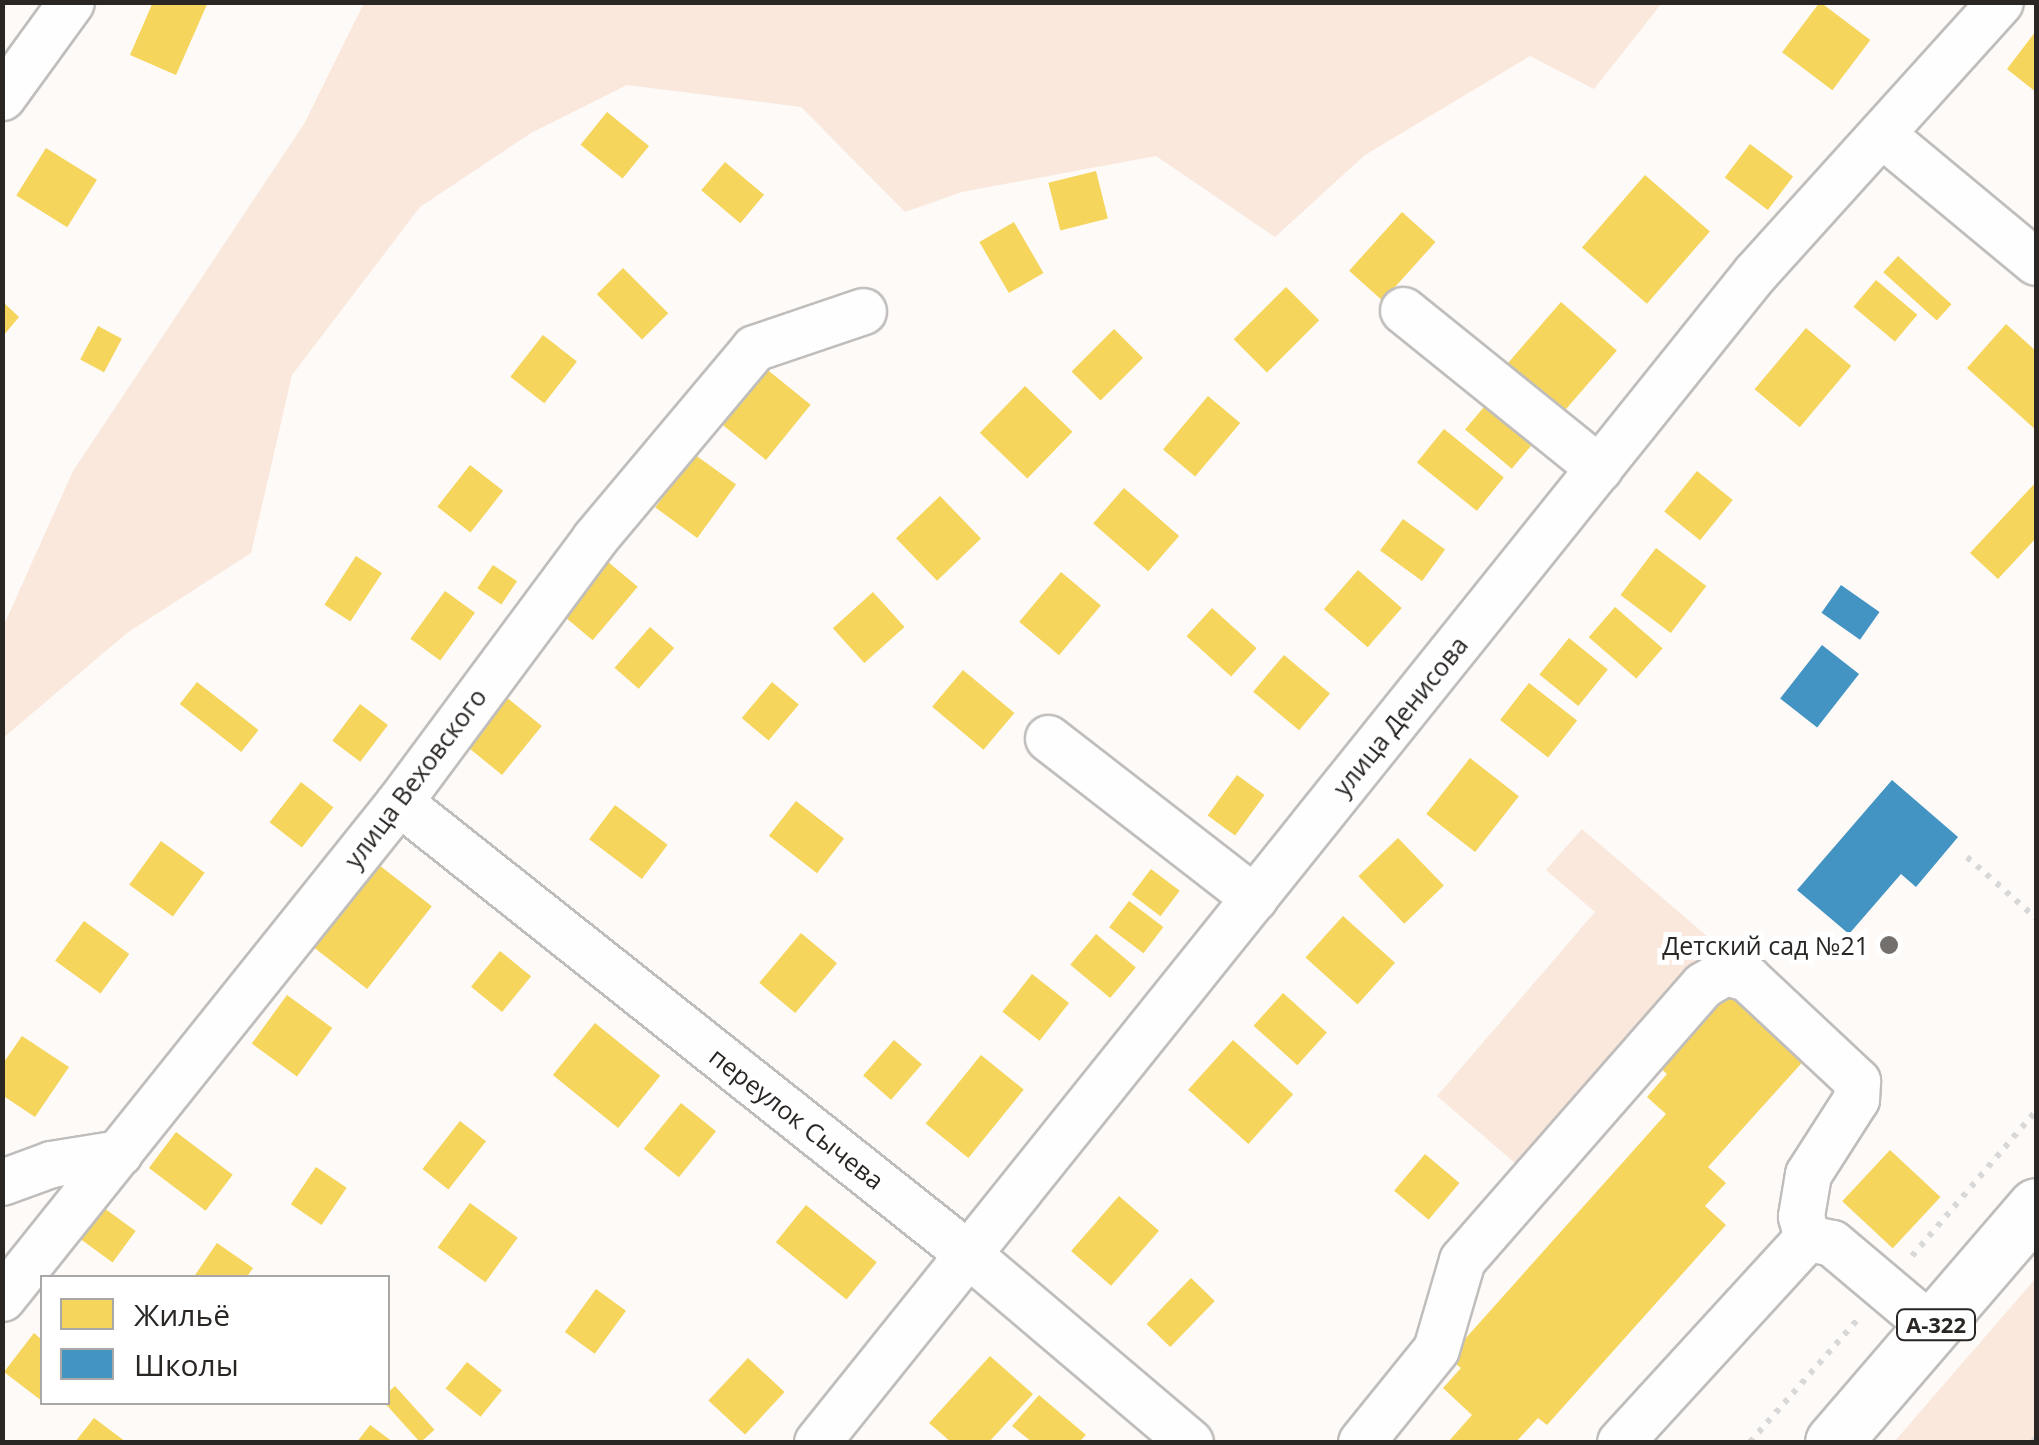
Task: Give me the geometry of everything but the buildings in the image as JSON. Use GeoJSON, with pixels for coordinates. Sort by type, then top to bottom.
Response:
{"type":"FeatureCollection","features":[{"type":"Feature","properties":{"kind":"highway","name":"А-322"},"geometry":{"type":"LineString","coordinates":[[1833,1442],[2036,1206]]}},
{"type":"Feature","properties":{"kind":"street"},"geometry":{"type":"LineString","coordinates":[[2,97],[71,2]]}},
{"type":"Feature","properties":{"kind":"street","name":"улица Денисова"},"geometry":{"type":"LineString","coordinates":[[817,1442],[1755,274],[1884,136],[2000,2]]}},
{"type":"Feature","properties":{"kind":"street"},"geometry":{"type":"LineString","coordinates":[[1884,136],[2036,262]]}},
{"type":"Feature","properties":{"kind":"street","name":"улица Веховского"},"geometry":{"type":"LineString","coordinates":[[2,1298],[399,802],[594,539],[754,348],[864,310]]}},
{"type":"Feature","properties":{"kind":"street"},"geometry":{"type":"LineString","coordinates":[[1404,310],[1599,468]]}},
{"type":"Feature","properties":{"kind":"street"},"geometry":{"type":"LineString","coordinates":[[1048,738],[1254,898]]}},
{"type":"Feature","properties":{"kind":"street","name":"переулок Сычева"},"geometry":{"type":"LineString","coordinates":[[399,802],[968,1254],[1190,1442]]}},
{"type":"Feature","properties":{"kind":"street"},"geometry":{"type":"LineString","coordinates":[[1360,1442],[1436,1349],[1462,1260],[1703,985],[1725,972],[1747,978],[1858,1081],[1856,1099],[1808,1174],[1801,1216],[1807,1238]]}},
{"type":"Feature","properties":{"kind":"street"},"geometry":{"type":"LineString","coordinates":[[2,1182],[51,1164],[119,1153]]}},
{"type":"Feature","properties":{"kind":"street"},"geometry":{"type":"LineString","coordinates":[[1807,1238],[1832,1242],[1933,1328]]}},
{"type":"Feature","properties":{"kind":"street"},"geometry":{"type":"LineString","coordinates":[[1620,1442],[1807,1238]]}},
{"type":"Feature","properties":{"kind":"path"},"geometry":{"type":"LineString","coordinates":[[1967,857],[2036,918]]}},
{"type":"Feature","properties":{"kind":"shaded area"},"geometry":{"type":"Polygon","coordinates":[[[364,2],[1662,3],[1594,89],[1530,56],[1365,155],[1275,237],[1156,156],[962,192],[905,212],[801,107],[627,85],[531,133],[420,207],[292,375],[251,553],[127,633],[3,738],[3,627],[73,471],[304,124],[364,2]]]}},
{"type":"Feature","properties":{"kind":"shaded area"},"geometry":{"type":"Polygon","coordinates":[[[1582,829],[1715,943],[1522,1169],[1437,1096],[1595,912],[1546,870],[1582,829]]]}},
{"type":"Feature","properties":{"kind":"shaded area"},"geometry":{"type":"Polygon","coordinates":[[[2036,1278],[2036,1442],[1894,1442],[2036,1278]]]}},
{"type":"Feature","properties":{"kind":"place","name":"Детский сад №21"},"geometry":{"type":"Point","coordinates":[1889,945]}}]}
